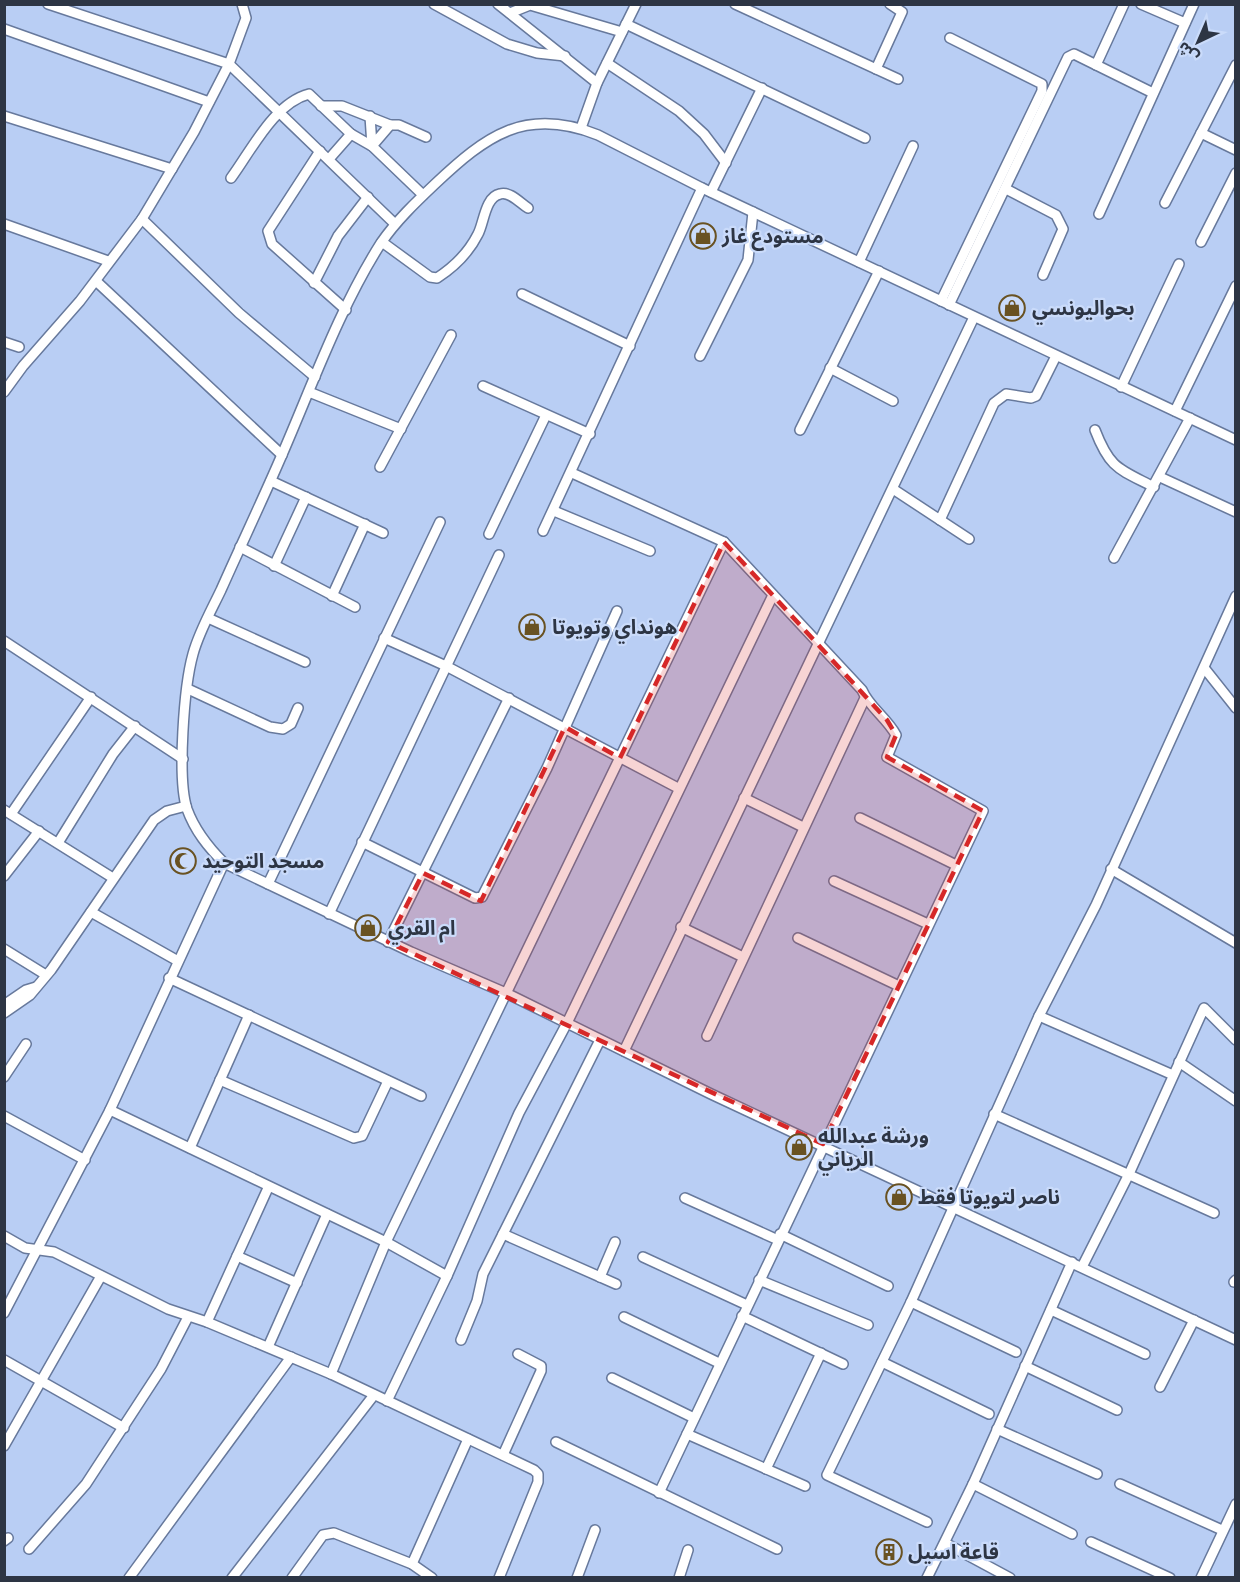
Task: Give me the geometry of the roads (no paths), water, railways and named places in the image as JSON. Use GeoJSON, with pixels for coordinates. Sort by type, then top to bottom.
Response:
{"type":"FeatureCollection","features":[{"type":"Feature","properties":{"kind":"street"},"geometry":{"type":"LineString","coordinates":[[48,4],[229,64],[395,224]]}},
{"type":"Feature","properties":{"kind":"street"},"geometry":{"type":"LineString","coordinates":[[4,393],[23,366],[52,336],[96,281],[108,261],[142,219],[229,64],[246,18],[242,4]]}},
{"type":"Feature","properties":{"kind":"street"},"geometry":{"type":"LineString","coordinates":[[498,4],[597,83]]}},
{"type":"Feature","properties":{"kind":"street"},"geometry":{"type":"LineString","coordinates":[[581,128],[597,83],[636,4]]}},
{"type":"Feature","properties":{"kind":"street"},"geometry":{"type":"LineString","coordinates":[[735,4],[898,79]]}},
{"type":"Feature","properties":{"kind":"street"},"geometry":{"type":"LineString","coordinates":[[876,69],[902,12],[890,4]]}},
{"type":"Feature","properties":{"kind":"street"},"geometry":{"type":"LineString","coordinates":[[1096,65],[1124,4]]}},
{"type":"Feature","properties":{"kind":"street"},"geometry":{"type":"LineString","coordinates":[[1141,4],[1185,24]]}},
{"type":"Feature","properties":{"kind":"street"},"geometry":{"type":"LineString","coordinates":[[1099,214],[1194,4]]}},
{"type":"Feature","properties":{"kind":"street"},"geometry":{"type":"LineString","coordinates":[[436,5],[507,44],[537,53],[565,56]]}},
{"type":"Feature","properties":{"kind":"street"},"geometry":{"type":"LineString","coordinates":[[510,13],[530,5],[624,28],[762,88],[865,138]]}},
{"type":"Feature","properties":{"kind":"street"},"geometry":{"type":"LineString","coordinates":[[4,29],[209,102]]}},
{"type":"Feature","properties":{"kind":"street"},"geometry":{"type":"LineString","coordinates":[[945,303],[1037,102],[1042,84],[950,38]]}},
{"type":"Feature","properties":{"kind":"street"},"geometry":{"type":"LineString","coordinates":[[945,303],[1006,189],[1068,57],[1074,54],[1153,93]]}},
{"type":"Feature","properties":{"kind":"street"},"geometry":{"type":"LineString","coordinates":[[607,63],[679,111],[704,134],[726,163]]}},
{"type":"Feature","properties":{"kind":"street"},"geometry":{"type":"LineString","coordinates":[[1165,203],[1236,65]]}},
{"type":"Feature","properties":{"kind":"street"},"geometry":{"type":"LineString","coordinates":[[543,531],[707,190],[726,163],[762,88]]}},
{"type":"Feature","properties":{"kind":"street"},"geometry":{"type":"LineString","coordinates":[[231,178],[279,112],[302,96],[309,94],[351,134],[372,146],[423,195]]}},
{"type":"Feature","properties":{"kind":"street"},"geometry":{"type":"LineString","coordinates":[[321,105],[342,106],[390,125],[399,125],[426,137]]}},
{"type":"Feature","properties":{"kind":"street"},"geometry":{"type":"LineString","coordinates":[[4,116],[172,169]]}},
{"type":"Feature","properties":{"kind":"street"},"geometry":{"type":"LineString","coordinates":[[369,116],[372,146]]}},
{"type":"Feature","properties":{"kind":"street"},"geometry":{"type":"LineString","coordinates":[[1236,440],[753,212],[581,128],[540,124],[504,132],[470,152],[395,224],[382,242],[346,310],[192,655],[183,759],[186,806],[195,829],[207,846],[224,863],[388,942],[508,994],[600,1040],[1236,1340]]}},
{"type":"Feature","properties":{"kind":"street"},"geometry":{"type":"LineString","coordinates":[[372,146],[390,125]]}},
{"type":"Feature","properties":{"kind":"street"},"geometry":{"type":"LineString","coordinates":[[329,159],[351,134]]}},
{"type":"Feature","properties":{"kind":"street"},"geometry":{"type":"LineString","coordinates":[[1202,134],[1236,150]]}},
{"type":"Feature","properties":{"kind":"street"},"geometry":{"type":"LineString","coordinates":[[859,262],[913,146]]}},
{"type":"Feature","properties":{"kind":"street"},"geometry":{"type":"LineString","coordinates":[[320,150],[268,231],[272,244],[346,310]]}},
{"type":"Feature","properties":{"kind":"street"},"geometry":{"type":"LineString","coordinates":[[1201,242],[1236,173]]}},
{"type":"Feature","properties":{"kind":"street"},"geometry":{"type":"LineString","coordinates":[[1006,189],[1056,215],[1061,222],[1063,229],[1043,275]]}},
{"type":"Feature","properties":{"kind":"street"},"geometry":{"type":"LineString","coordinates":[[382,242],[430,278],[437,278],[461,259],[479,234],[490,201],[495,196],[509,194],[528,208]]}},
{"type":"Feature","properties":{"kind":"street"},"geometry":{"type":"LineString","coordinates":[[314,283],[338,236],[368,197]]}},
{"type":"Feature","properties":{"kind":"street"},"geometry":{"type":"LineString","coordinates":[[700,356],[748,260],[753,212]]}},
{"type":"Feature","properties":{"kind":"street"},"geometry":{"type":"LineString","coordinates":[[142,219],[239,313],[315,377]]}},
{"type":"Feature","properties":{"kind":"street"},"geometry":{"type":"LineString","coordinates":[[4,224],[108,261]]}},
{"type":"Feature","properties":{"kind":"street"},"geometry":{"type":"LineString","coordinates":[[1121,387],[1179,264]]}},
{"type":"Feature","properties":{"kind":"street"},"geometry":{"type":"LineString","coordinates":[[800,430],[879,272]]}},
{"type":"Feature","properties":{"kind":"street"},"geometry":{"type":"LineString","coordinates":[[96,281],[282,455]]}},
{"type":"Feature","properties":{"kind":"street"},"geometry":{"type":"LineString","coordinates":[[1175,411],[1236,286]]}},
{"type":"Feature","properties":{"kind":"street"},"geometry":{"type":"LineString","coordinates":[[522,294],[630,346]]}},
{"type":"Feature","properties":{"kind":"street"},"geometry":{"type":"LineString","coordinates":[[624,1051],[681,927],[974,317]]}},
{"type":"Feature","properties":{"kind":"street"},"geometry":{"type":"LineString","coordinates":[[380,467],[451,335]]}},
{"type":"Feature","properties":{"kind":"street"},"geometry":{"type":"LineString","coordinates":[[4,342],[19,347]]}},
{"type":"Feature","properties":{"kind":"street"},"geometry":{"type":"LineString","coordinates":[[940,520],[994,403],[1006,394],[1031,398],[1036,396],[1056,356]]}},
{"type":"Feature","properties":{"kind":"street"},"geometry":{"type":"LineString","coordinates":[[830,368],[893,401]]}},
{"type":"Feature","properties":{"kind":"street"},"geometry":{"type":"LineString","coordinates":[[483,386],[590,434]]}},
{"type":"Feature","properties":{"kind":"street"},"geometry":{"type":"LineString","coordinates":[[309,392],[401,429]]}},
{"type":"Feature","properties":{"kind":"street"},"geometry":{"type":"LineString","coordinates":[[489,534],[546,415]]}},
{"type":"Feature","properties":{"kind":"street"},"geometry":{"type":"LineString","coordinates":[[1114,558],[1190,418]]}},
{"type":"Feature","properties":{"kind":"street"},"geometry":{"type":"LineString","coordinates":[[1095,430],[1104,453],[1114,466],[1154,487]]}},
{"type":"Feature","properties":{"kind":"street"},"geometry":{"type":"LineString","coordinates":[[572,473],[724,542],[862,690],[865,699],[888,720],[896,735],[887,757],[983,811],[659,1493]]}},
{"type":"Feature","properties":{"kind":"street"},"geometry":{"type":"LineString","coordinates":[[1160,477],[1236,512]]}},
{"type":"Feature","properties":{"kind":"street"},"geometry":{"type":"LineString","coordinates":[[271,481],[383,533]]}},
{"type":"Feature","properties":{"kind":"street"},"geometry":{"type":"LineString","coordinates":[[893,489],[969,539]]}},
{"type":"Feature","properties":{"kind":"street"},"geometry":{"type":"LineString","coordinates":[[274,566],[306,498]]}},
{"type":"Feature","properties":{"kind":"street"},"geometry":{"type":"LineString","coordinates":[[554,511],[650,551]]}},
{"type":"Feature","properties":{"kind":"street"},"geometry":{"type":"LineString","coordinates":[[268,884],[440,522]]}},
{"type":"Feature","properties":{"kind":"street"},"geometry":{"type":"LineString","coordinates":[[332,596],[365,524]]}},
{"type":"Feature","properties":{"kind":"street"},"geometry":{"type":"LineString","coordinates":[[331,1374],[386,1242],[508,994],[724,542]]}},
{"type":"Feature","properties":{"kind":"street"},"geometry":{"type":"LineString","coordinates":[[240,547],[355,607]]}},
{"type":"Feature","properties":{"kind":"street"},"geometry":{"type":"LineString","coordinates":[[329,914],[499,555]]}},
{"type":"Feature","properties":{"kind":"street"},"geometry":{"type":"LineString","coordinates":[[387,1401],[447,1276],[519,1113],[567,1023],[678,788],[773,595]]}},
{"type":"Feature","properties":{"kind":"street"},"geometry":{"type":"LineString","coordinates":[[927,1522],[827,1475],[911,1302],[1039,1016],[1111,869],[1234,601]]}},
{"type":"Feature","properties":{"kind":"street"},"geometry":{"type":"LineString","coordinates":[[362,842],[475,898],[482,897],[565,727],[617,611]]}},
{"type":"Feature","properties":{"kind":"street"},"geometry":{"type":"LineString","coordinates":[[208,618],[306,662]]}},
{"type":"Feature","properties":{"kind":"street"},"geometry":{"type":"LineString","coordinates":[[384,638],[509,698],[678,788]]}},
{"type":"Feature","properties":{"kind":"street"},"geometry":{"type":"LineString","coordinates":[[4,641],[183,759]]}},
{"type":"Feature","properties":{"kind":"street"},"geometry":{"type":"LineString","coordinates":[[1204,669],[1236,708]]}},
{"type":"Feature","properties":{"kind":"street"},"geometry":{"type":"LineString","coordinates":[[188,689],[270,726],[283,729],[291,724],[298,708]]}},
{"type":"Feature","properties":{"kind":"street"},"geometry":{"type":"LineString","coordinates":[[91,697],[8,812],[113,878]]}},
{"type":"Feature","properties":{"kind":"street"},"geometry":{"type":"LineString","coordinates":[[388,942],[509,698]]}},
{"type":"Feature","properties":{"kind":"street"},"geometry":{"type":"LineString","coordinates":[[707,1036],[803,827],[865,699]]}},
{"type":"Feature","properties":{"kind":"street"},"geometry":{"type":"LineString","coordinates":[[58,843],[113,754],[135,726]]}},
{"type":"Feature","properties":{"kind":"street"},"geometry":{"type":"LineString","coordinates":[[744,798],[803,827]]}},
{"type":"Feature","properties":{"kind":"street"},"geometry":{"type":"LineString","coordinates":[[4,1013],[30,995],[46,975],[154,820],[166,811],[186,806]]}},
{"type":"Feature","properties":{"kind":"street"},"geometry":{"type":"LineString","coordinates":[[860,818],[956,865]]}},
{"type":"Feature","properties":{"kind":"street"},"geometry":{"type":"LineString","coordinates":[[4,876],[39,831]]}},
{"type":"Feature","properties":{"kind":"street"},"geometry":{"type":"LineString","coordinates":[[4,1313],[40,1249],[110,1110],[224,863]]}},
{"type":"Feature","properties":{"kind":"street"},"geometry":{"type":"LineString","coordinates":[[1111,869],[1236,943]]}},
{"type":"Feature","properties":{"kind":"street"},"geometry":{"type":"LineString","coordinates":[[834,882],[928,924]]}},
{"type":"Feature","properties":{"kind":"street"},"geometry":{"type":"LineString","coordinates":[[91,912],[178,961]]}},
{"type":"Feature","properties":{"kind":"street"},"geometry":{"type":"LineString","coordinates":[[681,927],[743,957]]}},
{"type":"Feature","properties":{"kind":"street"},"geometry":{"type":"LineString","coordinates":[[798,938],[899,986]]}},
{"type":"Feature","properties":{"kind":"street"},"geometry":{"type":"LineString","coordinates":[[4,949],[46,975]]}},
{"type":"Feature","properties":{"kind":"street"},"geometry":{"type":"LineString","coordinates":[[169,978],[421,1096]]}},
{"type":"Feature","properties":{"kind":"street"},"geometry":{"type":"LineString","coordinates":[[4,1005],[26,990],[36,987]]}},
{"type":"Feature","properties":{"kind":"street"},"geometry":{"type":"LineString","coordinates":[[1082,1267],[1129,1174],[1204,1008],[1236,1040]]}},
{"type":"Feature","properties":{"kind":"street"},"geometry":{"type":"LineString","coordinates":[[190,1148],[249,1015]]}},
{"type":"Feature","properties":{"kind":"street"},"geometry":{"type":"LineString","coordinates":[[1039,1016],[1173,1075]]}},
{"type":"Feature","properties":{"kind":"street"},"geometry":{"type":"LineString","coordinates":[[461,1340],[477,1301],[483,1274],[600,1040]]}},
{"type":"Feature","properties":{"kind":"street"},"geometry":{"type":"LineString","coordinates":[[4,1077],[26,1044]]}},
{"type":"Feature","properties":{"kind":"street"},"geometry":{"type":"LineString","coordinates":[[1179,1062],[1236,1101]]}},
{"type":"Feature","properties":{"kind":"street"},"geometry":{"type":"LineString","coordinates":[[220,1080],[354,1138],[362,1136],[388,1081]]}},
{"type":"Feature","properties":{"kind":"street"},"geometry":{"type":"LineString","coordinates":[[110,1110],[268,1188],[386,1242],[447,1276]]}},
{"type":"Feature","properties":{"kind":"street"},"geometry":{"type":"LineString","coordinates":[[994,1114],[1214,1213]]}},
{"type":"Feature","properties":{"kind":"street"},"geometry":{"type":"LineString","coordinates":[[4,1116],[85,1160]]}},
{"type":"Feature","properties":{"kind":"street"},"geometry":{"type":"LineString","coordinates":[[207,1322],[268,1188]]}},
{"type":"Feature","properties":{"kind":"street"},"geometry":{"type":"LineString","coordinates":[[686,1198],[888,1286]]}},
{"type":"Feature","properties":{"kind":"street"},"geometry":{"type":"LineString","coordinates":[[268,1347],[327,1214]]}},
{"type":"Feature","properties":{"kind":"street"},"geometry":{"type":"LineString","coordinates":[[503,1234],[616,1284]]}},
{"type":"Feature","properties":{"kind":"street"},"geometry":{"type":"LineString","coordinates":[[4,1236],[25,1248],[54,1252],[188,1317],[207,1322],[331,1374],[534,1470],[538,1474],[538,1482],[499,1578]]}},
{"type":"Feature","properties":{"kind":"street"},"geometry":{"type":"LineString","coordinates":[[600,1277],[615,1242]]}},
{"type":"Feature","properties":{"kind":"street"},"geometry":{"type":"LineString","coordinates":[[237,1256],[297,1282]]}},
{"type":"Feature","properties":{"kind":"street"},"geometry":{"type":"LineString","coordinates":[[643,1257],[747,1305]]}},
{"type":"Feature","properties":{"kind":"street"},"geometry":{"type":"LineString","coordinates":[[927,1578],[973,1484],[1072,1262]]}},
{"type":"Feature","properties":{"kind":"street"},"geometry":{"type":"LineString","coordinates":[[4,1446],[101,1276]]}},
{"type":"Feature","properties":{"kind":"street"},"geometry":{"type":"LineString","coordinates":[[759,1280],[868,1325]]}},
{"type":"Feature","properties":{"kind":"street"},"geometry":{"type":"LineString","coordinates":[[911,1302],[1016,1352]]}},
{"type":"Feature","properties":{"kind":"street"},"geometry":{"type":"LineString","coordinates":[[1051,1310],[1145,1354]]}},
{"type":"Feature","properties":{"kind":"street"},"geometry":{"type":"LineString","coordinates":[[742,1316],[843,1364]]}},
{"type":"Feature","properties":{"kind":"street"},"geometry":{"type":"LineString","coordinates":[[29,1549],[86,1484],[161,1369],[188,1317]]}},
{"type":"Feature","properties":{"kind":"street"},"geometry":{"type":"LineString","coordinates":[[624,1317],[719,1363]]}},
{"type":"Feature","properties":{"kind":"street"},"geometry":{"type":"LineString","coordinates":[[1160,1387],[1194,1320]]}},
{"type":"Feature","properties":{"kind":"street"},"geometry":{"type":"LineString","coordinates":[[766,1469],[821,1353]]}},
{"type":"Feature","properties":{"kind":"street"},"geometry":{"type":"LineString","coordinates":[[503,1455],[541,1371],[541,1366],[518,1354]]}},
{"type":"Feature","properties":{"kind":"street"},"geometry":{"type":"LineString","coordinates":[[129,1578],[291,1357]]}},
{"type":"Feature","properties":{"kind":"street"},"geometry":{"type":"LineString","coordinates":[[4,1360],[124,1428]]}},
{"type":"Feature","properties":{"kind":"street"},"geometry":{"type":"LineString","coordinates":[[882,1362],[989,1414]]}},
{"type":"Feature","properties":{"kind":"street"},"geometry":{"type":"LineString","coordinates":[[1025,1366],[1117,1410]]}},
{"type":"Feature","properties":{"kind":"street"},"geometry":{"type":"LineString","coordinates":[[612,1378],[694,1418]]}},
{"type":"Feature","properties":{"kind":"street"},"geometry":{"type":"LineString","coordinates":[[237,1576],[374,1395]]}},
{"type":"Feature","properties":{"kind":"street"},"geometry":{"type":"LineString","coordinates":[[997,1430],[1097,1474]]}},
{"type":"Feature","properties":{"kind":"street"},"geometry":{"type":"LineString","coordinates":[[687,1434],[805,1486]]}},
{"type":"Feature","properties":{"kind":"street"},"geometry":{"type":"LineString","coordinates":[[412,1564],[468,1439]]}},
{"type":"Feature","properties":{"kind":"street"},"geometry":{"type":"LineString","coordinates":[[556,1442],[777,1549]]}},
{"type":"Feature","properties":{"kind":"street"},"geometry":{"type":"LineString","coordinates":[[973,1484],[1072,1534]]}},
{"type":"Feature","properties":{"kind":"street"},"geometry":{"type":"LineString","coordinates":[[1120,1484],[1222,1530]]}},
{"type":"Feature","properties":{"kind":"street"},"geometry":{"type":"LineString","coordinates":[[1201,1578],[1234,1508]]}},
{"type":"Feature","properties":{"kind":"street"},"geometry":{"type":"LineString","coordinates":[[577,1578],[595,1530]]}},
{"type":"Feature","properties":{"kind":"street"},"geometry":{"type":"LineString","coordinates":[[292,1578],[323,1535],[334,1533],[412,1564],[432,1578]]}},
{"type":"Feature","properties":{"kind":"street"},"geometry":{"type":"LineString","coordinates":[[1091,1542],[1170,1578]]}},
{"type":"Feature","properties":{"kind":"street"},"geometry":{"type":"LineString","coordinates":[[945,1543],[1010,1578]]}},
{"type":"Feature","properties":{"kind":"street"},"geometry":{"type":"LineString","coordinates":[[679,1578],[688,1550]]}},
{"type":"Feature","properties":{"kind":"place","name":"مستودع غاز"},"geometry":{"type":"Point","coordinates":[703,236]}},
{"type":"Feature","properties":{"kind":"place","name":"بحواليونسي"},"geometry":{"type":"Point","coordinates":[1012,308]}},
{"type":"Feature","properties":{"kind":"place","name":"هونداي وتويوتا"},"geometry":{"type":"Point","coordinates":[532,627]}},
{"type":"Feature","properties":{"kind":"place","name":"مسجد التوحيد"},"geometry":{"type":"Point","coordinates":[183,861]}},
{"type":"Feature","properties":{"kind":"place","name":"ام القري"},"geometry":{"type":"Point","coordinates":[368,928]}},
{"type":"Feature","properties":{"kind":"place","name":"ورشة عبدالله الرياني"},"geometry":{"type":"Point","coordinates":[799,1147]}},
{"type":"Feature","properties":{"kind":"place","name":"ناصر لتويوتا فقط"},"geometry":{"type":"Point","coordinates":[899,1197]}},
{"type":"Feature","properties":{"kind":"place","name":"قاعة اسيل"},"geometry":{"type":"Point","coordinates":[889,1552]}}]}
